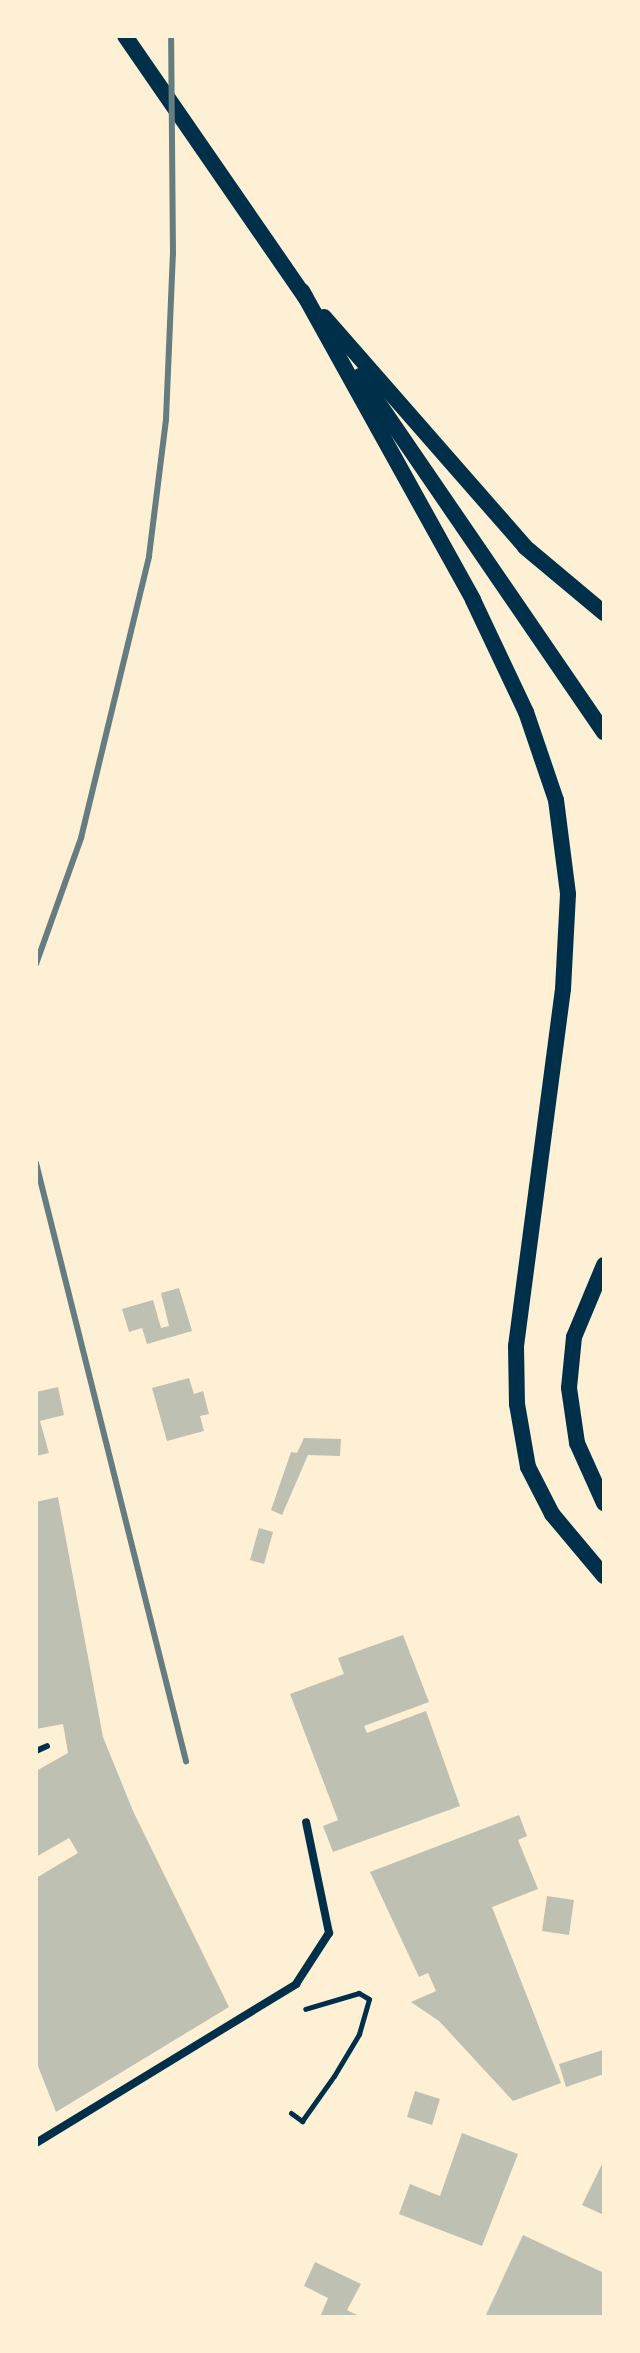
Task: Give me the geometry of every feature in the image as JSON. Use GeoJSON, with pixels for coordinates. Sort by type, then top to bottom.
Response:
{"type":"FeatureCollection","features":[{"type":"Feature","properties":{"kind":"main road"},"geometry":{"type":"LineString","coordinates":[[125,36],[604,733]]}},
{"type":"Feature","properties":{"kind":"main road"},"geometry":{"type":"LineString","coordinates":[[302,291],[525,547],[604,613]]}},
{"type":"Feature","properties":{"kind":"main road"},"geometry":{"type":"LineString","coordinates":[[302,291],[473,600],[526,712],[556,800],[568,894],[563,989],[516,1346],[517,1404],[528,1467],[552,1514],[604,1576]]}},
{"type":"Feature","properties":{"kind":"main road"},"geometry":{"type":"LineString","coordinates":[[604,1265],[574,1337],[569,1388],[577,1443],[604,1503]]}},
{"type":"Feature","properties":{"kind":"street"},"geometry":{"type":"LineString","coordinates":[[36,2143],[296,1984],[329,1933],[306,1822]]}},
{"type":"Feature","properties":{"kind":"lane"},"geometry":{"type":"LineString","coordinates":[[36,1751],[47,1746]]}},
{"type":"Feature","properties":{"kind":"path"},"geometry":{"type":"LineString","coordinates":[[291,2113],[302,2121],[334,2076],[359,2034],[369,1999],[359,1993],[303,2010]]}},
{"type":"Feature","properties":{"kind":"building"},"geometry":{"type":"Polygon","coordinates":[[[179,1288],[192,1331],[147,1344],[142,1328],[129,1332],[122,1309],[153,1300],[161,1328],[169,1326],[161,1293],[179,1288]]]}},
{"type":"Feature","properties":{"kind":"building"},"geometry":{"type":"Polygon","coordinates":[[[189,1378],[194,1394],[203,1391],[209,1414],[200,1416],[204,1431],[167,1441],[152,1388],[189,1378]]]}},
{"type":"Feature","properties":{"kind":"building"},"geometry":{"type":"Polygon","coordinates":[[[58,1387],[64,1415],[40,1421],[49,1453],[36,1456],[36,1392],[58,1387]]]}},
{"type":"Feature","properties":{"kind":"building"},"geometry":{"type":"Polygon","coordinates":[[[304,1438],[341,1439],[340,1456],[308,1455],[282,1515],[271,1510],[291,1452],[297,1453],[304,1438]]]}},
{"type":"Feature","properties":{"kind":"building"},"geometry":{"type":"Polygon","coordinates":[[[58,1497],[103,1737],[133,1811],[229,2007],[56,2112],[36,2061],[36,1878],[78,1853],[69,1838],[36,1857],[36,1771],[68,1753],[63,1724],[36,1729],[36,1502],[58,1497]]]}},
{"type":"Feature","properties":{"kind":"building"},"geometry":{"type":"Polygon","coordinates":[[[259,1528],[273,1532],[264,1564],[250,1560],[259,1528]]]}},
{"type":"Feature","properties":{"kind":"building"},"geometry":{"type":"Polygon","coordinates":[[[403,1635],[429,1702],[364,1726],[367,1733],[426,1711],[460,1806],[333,1852],[323,1826],[338,1820],[290,1694],[344,1674],[338,1658],[403,1635]]]}},
{"type":"Feature","properties":{"kind":"building"},"geometry":{"type":"Polygon","coordinates":[[[519,1815],[527,1836],[518,1840],[538,1889],[492,1907],[561,2083],[513,2101],[439,2021],[411,2002],[436,1991],[428,1973],[419,1977],[370,1872],[519,1815]]]}},
{"type":"Feature","properties":{"kind":"building"},"geometry":{"type":"Polygon","coordinates":[[[547,1896],[574,1900],[569,1935],[542,1931],[547,1896]]]}},
{"type":"Feature","properties":{"kind":"building"},"geometry":{"type":"Polygon","coordinates":[[[603,2050],[604,2074],[566,2087],[559,2064],[603,2050]]]}},
{"type":"Feature","properties":{"kind":"building"},"geometry":{"type":"Polygon","coordinates":[[[415,2091],[440,2099],[432,2125],[407,2117],[415,2091]]]}},
{"type":"Feature","properties":{"kind":"building"},"geometry":{"type":"Polygon","coordinates":[[[462,2133],[518,2154],[482,2246],[399,2214],[410,2184],[440,2196],[462,2133]]]}},
{"type":"Feature","properties":{"kind":"building"},"geometry":{"type":"Polygon","coordinates":[[[604,2160],[604,2215],[582,2205],[604,2160]]]}},
{"type":"Feature","properties":{"kind":"building"},"geometry":{"type":"Polygon","coordinates":[[[523,2235],[604,2273],[604,2317],[485,2317],[523,2235]]]}},
{"type":"Feature","properties":{"kind":"building"},"geometry":{"type":"Polygon","coordinates":[[[315,2262],[361,2284],[347,2310],[361,2317],[320,2317],[328,2298],[304,2286],[315,2262]]]}},
{"type":"Feature","properties":{"kind":"railway"},"geometry":{"type":"LineString","coordinates":[[36,964],[81,838],[149,556],[166,419],[173,254],[171,36]]}},
{"type":"Feature","properties":{"kind":"railway"},"geometry":{"type":"LineString","coordinates":[[36,1163],[186,1761]]}}]}
